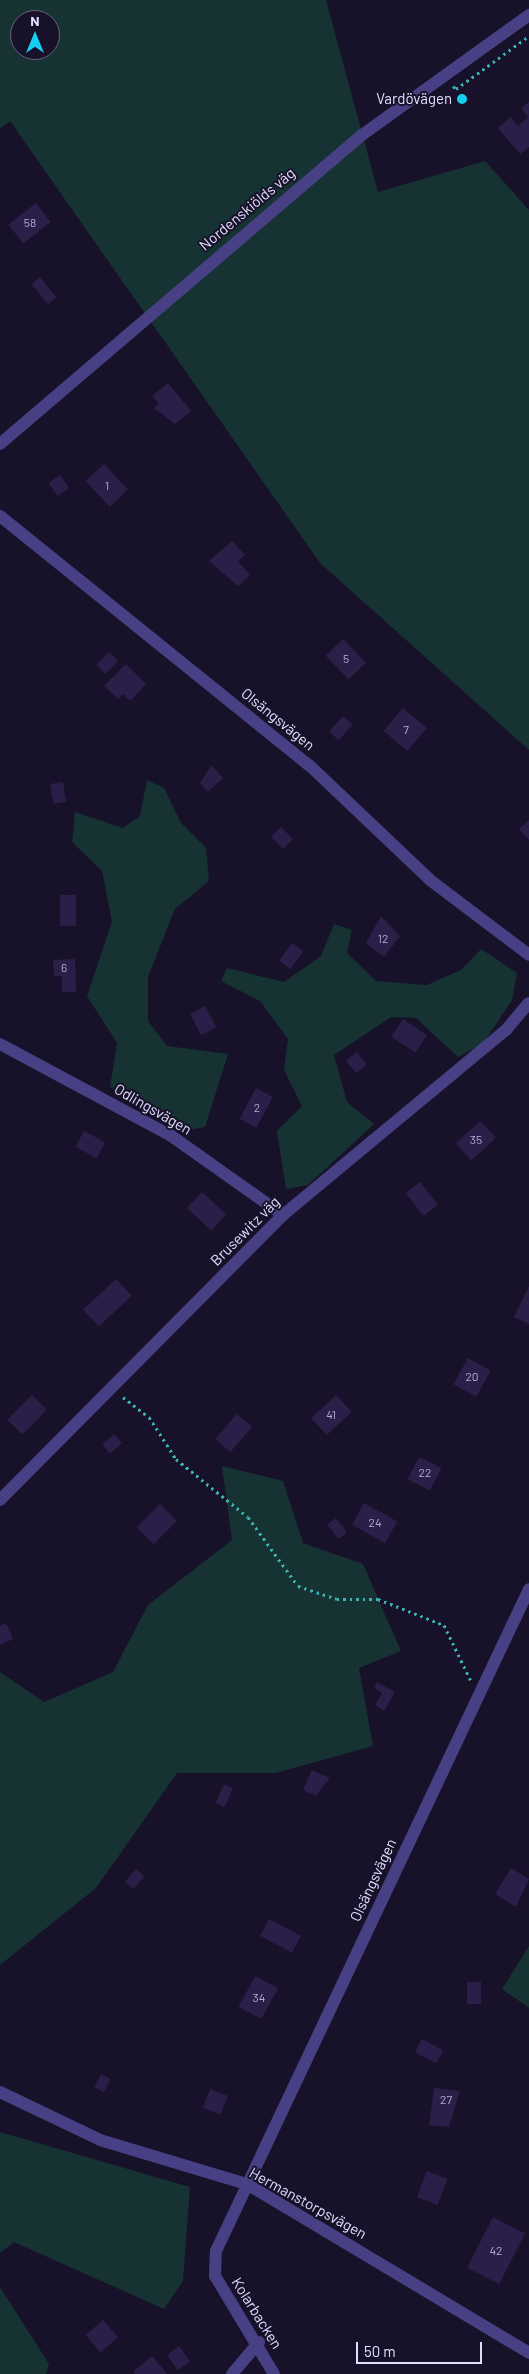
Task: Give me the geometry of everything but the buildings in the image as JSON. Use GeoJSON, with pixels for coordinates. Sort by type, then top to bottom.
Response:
{"type":"FeatureCollection","features":[{"type":"Feature","properties":{"kind":"street","name":"Nordenskiölds väg"},"geometry":{"type":"LineString","coordinates":[[0,444],[362,135],[529,15]]}},
{"type":"Feature","properties":{"kind":"street","name":"Olsängsvägen"},"geometry":{"type":"LineString","coordinates":[[0,516],[309,765],[430,880],[529,955]]}},
{"type":"Feature","properties":{"kind":"street","name":"Brusewitz väg"},"geometry":{"type":"LineString","coordinates":[[0,1500],[283,1215],[506,1030],[529,1003]]}},
{"type":"Feature","properties":{"kind":"street","name":"Odlingsvägen"},"geometry":{"type":"LineString","coordinates":[[0,1044],[170,1135],[283,1215]]}},
{"type":"Feature","properties":{"kind":"street","name":"Olsängsvägen"},"geometry":{"type":"LineString","coordinates":[[246,2184],[529,1589]]}},
{"type":"Feature","properties":{"kind":"street","name":"Hermanstorpsvägen"},"geometry":{"type":"LineString","coordinates":[[0,2092],[100,2140],[246,2184],[529,2353]]}},
{"type":"Feature","properties":{"kind":"street","name":"Kolarbacken"},"geometry":{"type":"LineString","coordinates":[[246,2184],[216,2251],[215,2276],[259,2342],[274,2374]]}},
{"type":"Feature","properties":{"kind":"street"},"geometry":{"type":"LineString","coordinates":[[232,2374],[259,2342]]}},
{"type":"Feature","properties":{"kind":"path"},"geometry":{"type":"LineString","coordinates":[[111,1388],[149,1417],[176,1459],[248,1517],[298,1586],[337,1599],[378,1599],[444,1625],[468,1680],[483,1685]]}},
{"type":"Feature","properties":{"kind":"green space"},"geometry":{"type":"Polygon","coordinates":[[[0,0],[326,0],[378,192],[485,161],[529,210],[529,750],[320,563],[10,121],[0,129],[0,0]]]}},
{"type":"Feature","properties":{"kind":"green space"},"geometry":{"type":"Polygon","coordinates":[[[147,780],[164,788],[181,823],[206,848],[209,881],[175,909],[148,977],[148,1021],[167,1046],[228,1054],[205,1127],[181,1131],[110,1087],[117,1043],[87,996],[112,922],[102,871],[72,842],[75,812],[123,828],[140,816],[147,780]]]}},
{"type":"Feature","properties":{"kind":"green space"},"geometry":{"type":"Polygon","coordinates":[[[334,924],[352,930],[347,953],[376,981],[427,985],[461,970],[481,949],[517,973],[512,1000],[483,1044],[458,1057],[416,1018],[391,1017],[334,1055],[347,1102],[374,1124],[308,1185],[286,1189],[277,1131],[302,1106],[284,1070],[288,1039],[260,1001],[221,981],[227,968],[284,982],[321,956],[334,924]]]}},
{"type":"Feature","properties":{"kind":"green space"},"geometry":{"type":"Polygon","coordinates":[[[222,1466],[283,1481],[303,1543],[363,1564],[401,1651],[359,1668],[373,1746],[276,1773],[177,1773],[96,1888],[0,1965],[0,1672],[44,1702],[113,1672],[148,1605],[232,1540],[222,1466]]]}},
{"type":"Feature","properties":{"kind":"green space"},"geometry":{"type":"Polygon","coordinates":[[[529,1946],[529,2008],[502,1989],[529,1946]]]}},
{"type":"Feature","properties":{"kind":"green space"},"geometry":{"type":"Polygon","coordinates":[[[0,2132],[190,2187],[183,2281],[164,2309],[14,2242],[0,2253],[0,2132]]]}},
{"type":"Feature","properties":{"kind":"green space"},"geometry":{"type":"Polygon","coordinates":[[[0,2287],[49,2364],[46,2374],[0,2374],[0,2287]]]}},
{"type":"Feature","properties":{"kind":"place","name":"Vardövägen"},"geometry":{"type":"Point","coordinates":[462,99]}}]}
